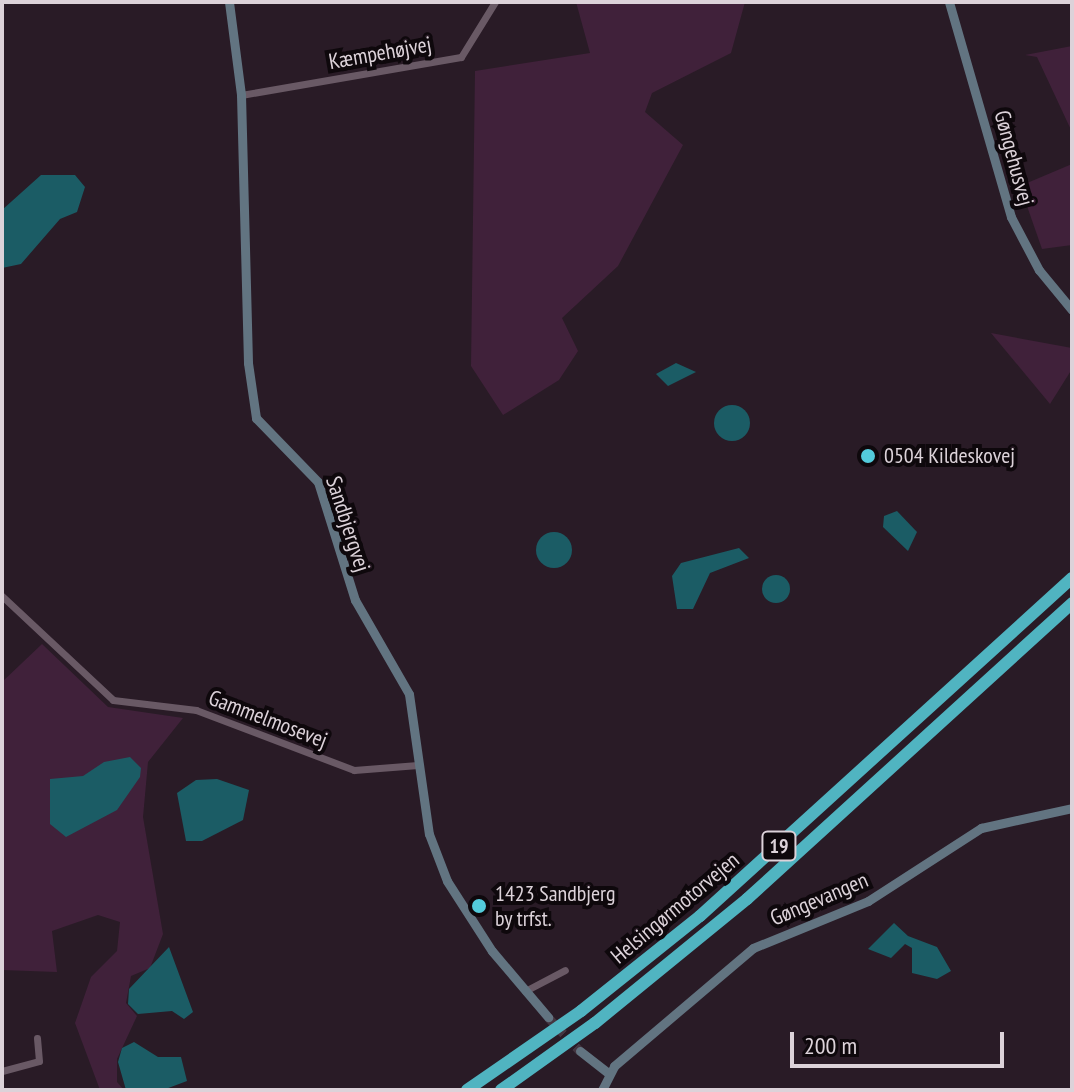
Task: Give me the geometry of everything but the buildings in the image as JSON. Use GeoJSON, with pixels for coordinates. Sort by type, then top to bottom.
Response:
{"type":"FeatureCollection","features":[{"type":"Feature","properties":{"kind":"highway","name":"Helsingørmotorvejen"},"geometry":{"type":"LineString","coordinates":[[467,1090],[581,1011],[700,916],[1072,578]]}},
{"type":"Feature","properties":{"kind":"highway","name":"Helsingørmotorvejen"},"geometry":{"type":"LineString","coordinates":[[501,1090],[595,1023],[736,909],[1072,603]]}},
{"type":"Feature","properties":{"kind":"street","name":"Sandbjergvej"},"geometry":{"type":"LineString","coordinates":[[229,2],[241,95],[253,407],[261,429],[318,482],[355,600],[409,694],[418,765],[439,865],[492,951],[548,1017]]}},
{"type":"Feature","properties":{"kind":"street","name":"Kæmpehøjvej"},"geometry":{"type":"LineString","coordinates":[[241,95],[461,57],[495,2]]}},
{"type":"Feature","properties":{"kind":"street","name":"Gøngehusvej"},"geometry":{"type":"LineString","coordinates":[[949,2],[1011,217],[1039,270],[1072,310]]}},
{"type":"Feature","properties":{"kind":"street","name":"Gammelmosevej"},"geometry":{"type":"LineString","coordinates":[[2,596],[113,700],[196,710],[354,770],[418,765]]}},
{"type":"Feature","properties":{"kind":"street","name":"Gøngevangen"},"geometry":{"type":"LineString","coordinates":[[608,1073],[765,942],[868,901],[981,828],[1072,808]]}},
{"type":"Feature","properties":{"kind":"street"},"geometry":{"type":"LineString","coordinates":[[525,991],[565,970]]}},
{"type":"Feature","properties":{"kind":"street"},"geometry":{"type":"LineString","coordinates":[[2,1071],[39,1061],[37,1038]]}},
{"type":"Feature","properties":{"kind":"street"},"geometry":{"type":"LineString","coordinates":[[580,1051],[608,1073],[602,1090]]}},
{"type":"Feature","properties":{"kind":"shaded area"},"geometry":{"type":"Polygon","coordinates":[[[576,2],[745,2],[731,53],[652,93],[645,112],[683,145],[618,266],[562,318],[578,351],[559,380],[503,415],[471,366],[475,71],[590,53],[576,2]]]}},
{"type":"Feature","properties":{"kind":"shaded area"},"geometry":{"type":"Polygon","coordinates":[[[1072,46],[1072,132],[1037,57],[1025,55],[1072,46]]]}},
{"type":"Feature","properties":{"kind":"shaded area"},"geometry":{"type":"Polygon","coordinates":[[[1072,164],[1072,245],[1042,249],[1020,186],[1072,164]]]}},
{"type":"Feature","properties":{"kind":"shaded area"},"geometry":{"type":"Polygon","coordinates":[[[991,333],[1072,348],[1072,369],[1050,404],[991,333]]]}},
{"type":"Feature","properties":{"kind":"shaded area"},"geometry":{"type":"Polygon","coordinates":[[[42,644],[108,707],[183,718],[148,762],[143,817],[163,934],[150,968],[131,976],[126,1003],[137,1016],[117,1059],[117,1082],[124,1090],[100,1090],[75,1023],[91,977],[117,951],[120,922],[98,915],[52,931],[57,972],[2,970],[2,682],[42,644]]]}},
{"type":"Feature","properties":{"kind":"water"},"geometry":{"type":"Polygon","coordinates":[[[41,175],[75,175],[85,187],[77,212],[60,219],[21,264],[2,268],[2,210],[41,175]]]}},
{"type":"Feature","properties":{"kind":"water"},"geometry":{"type":"Polygon","coordinates":[[[676,363],[696,372],[668,386],[656,374],[676,363]]]}},
{"type":"Feature","properties":{"kind":"water"},"geometry":{"type":"Polygon","coordinates":[[[732,405],[745,410],[750,423],[745,436],[732,441],[719,436],[714,423],[719,410],[732,405]]]}},
{"type":"Feature","properties":{"kind":"water"},"geometry":{"type":"Polygon","coordinates":[[[897,511],[917,532],[908,551],[883,527],[884,516],[897,511]]]}},
{"type":"Feature","properties":{"kind":"water"},"geometry":{"type":"Polygon","coordinates":[[[554,532],[567,537],[572,550],[567,563],[554,568],[541,563],[536,550],[541,537],[554,532]]]}},
{"type":"Feature","properties":{"kind":"water"},"geometry":{"type":"Polygon","coordinates":[[[739,548],[749,558],[710,573],[693,609],[677,609],[672,576],[681,563],[739,548]]]}},
{"type":"Feature","properties":{"kind":"water"},"geometry":{"type":"Polygon","coordinates":[[[776,575],[786,579],[790,589],[786,599],[776,603],[766,599],[762,589],[766,579],[776,575]]]}},
{"type":"Feature","properties":{"kind":"water"},"geometry":{"type":"Polygon","coordinates":[[[130,757],[141,768],[140,777],[117,810],[66,837],[50,824],[50,779],[83,776],[104,762],[130,757]]]}},
{"type":"Feature","properties":{"kind":"water"},"geometry":{"type":"Polygon","coordinates":[[[217,779],[249,790],[243,820],[202,841],[186,841],[177,793],[196,780],[217,779]]]}},
{"type":"Feature","properties":{"kind":"water"},"geometry":{"type":"Polygon","coordinates":[[[894,923],[908,936],[937,947],[951,971],[937,979],[912,973],[912,948],[905,944],[891,958],[868,949],[894,923]]]}},
{"type":"Feature","properties":{"kind":"water"},"geometry":{"type":"Polygon","coordinates":[[[169,947],[193,1012],[184,1019],[172,1011],[138,1014],[128,1004],[129,989],[169,947]]]}},
{"type":"Feature","properties":{"kind":"water"},"geometry":{"type":"Polygon","coordinates":[[[134,1042],[158,1057],[181,1057],[187,1081],[163,1090],[126,1090],[118,1062],[122,1048],[134,1042]]]}},
{"type":"Feature","properties":{"kind":"tunnel"},"geometry":{"type":"LineString","coordinates":[[548,1017],[580,1051]]}},
{"type":"Feature","properties":{"kind":"place","name":"0504 Kildeskovej"},"geometry":{"type":"Point","coordinates":[868,456]}},
{"type":"Feature","properties":{"kind":"place","name":"1423 Sandbjerg by trfst."},"geometry":{"type":"Point","coordinates":[479,906]}}]}
